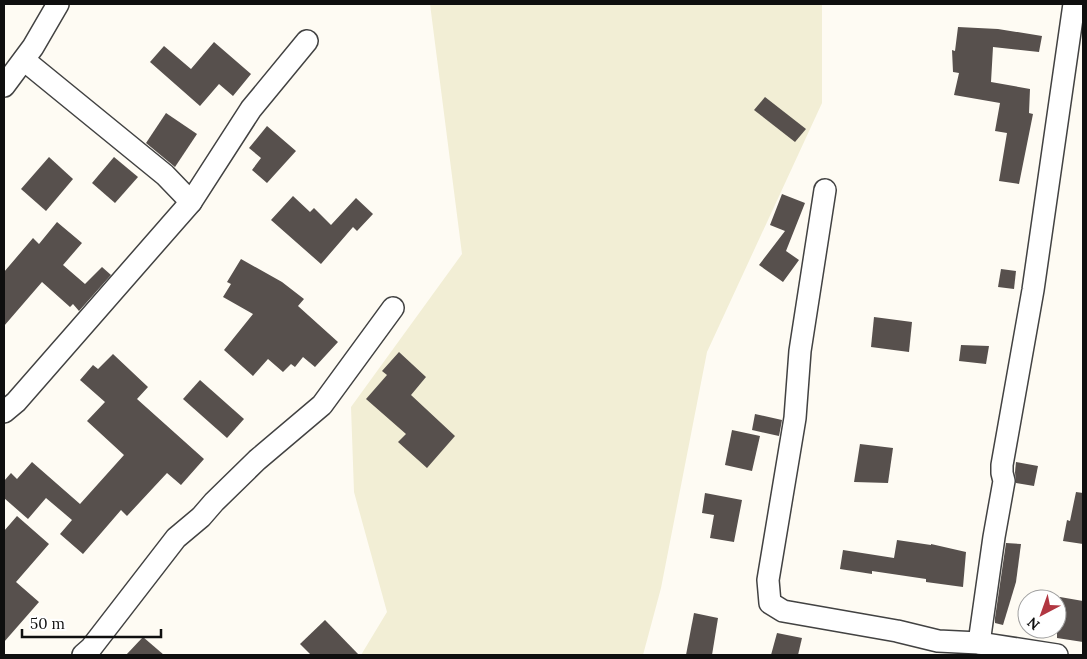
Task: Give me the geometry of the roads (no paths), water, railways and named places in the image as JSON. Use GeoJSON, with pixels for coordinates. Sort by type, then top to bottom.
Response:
{"type":"FeatureCollection","features":[{"type":"Feature","properties":{"kind":"street"},"geometry":{"type":"LineString","coordinates":[[4,86],[33,47],[58,4]]}},
{"type":"Feature","properties":{"kind":"street"},"geometry":{"type":"LineString","coordinates":[[979,643],[1004,481],[1002,465],[1033,290],[1074,4]]}},
{"type":"Feature","properties":{"kind":"street"},"geometry":{"type":"LineString","coordinates":[[4,412],[16,402],[191,202],[251,109],[307,41]]}},
{"type":"Feature","properties":{"kind":"street"},"geometry":{"type":"LineString","coordinates":[[24,60],[166,175],[191,202]]}},
{"type":"Feature","properties":{"kind":"street"},"geometry":{"type":"LineString","coordinates":[[825,190],[800,351],[795,418],[768,580],[770,602],[783,611],[897,631],[936,648],[979,643],[1058,655]]}},
{"type":"Feature","properties":{"kind":"street"},"geometry":{"type":"LineString","coordinates":[[83,655],[91,648],[138,589],[176,538],[201,517],[257,460],[322,405],[393,308]]}}]}
